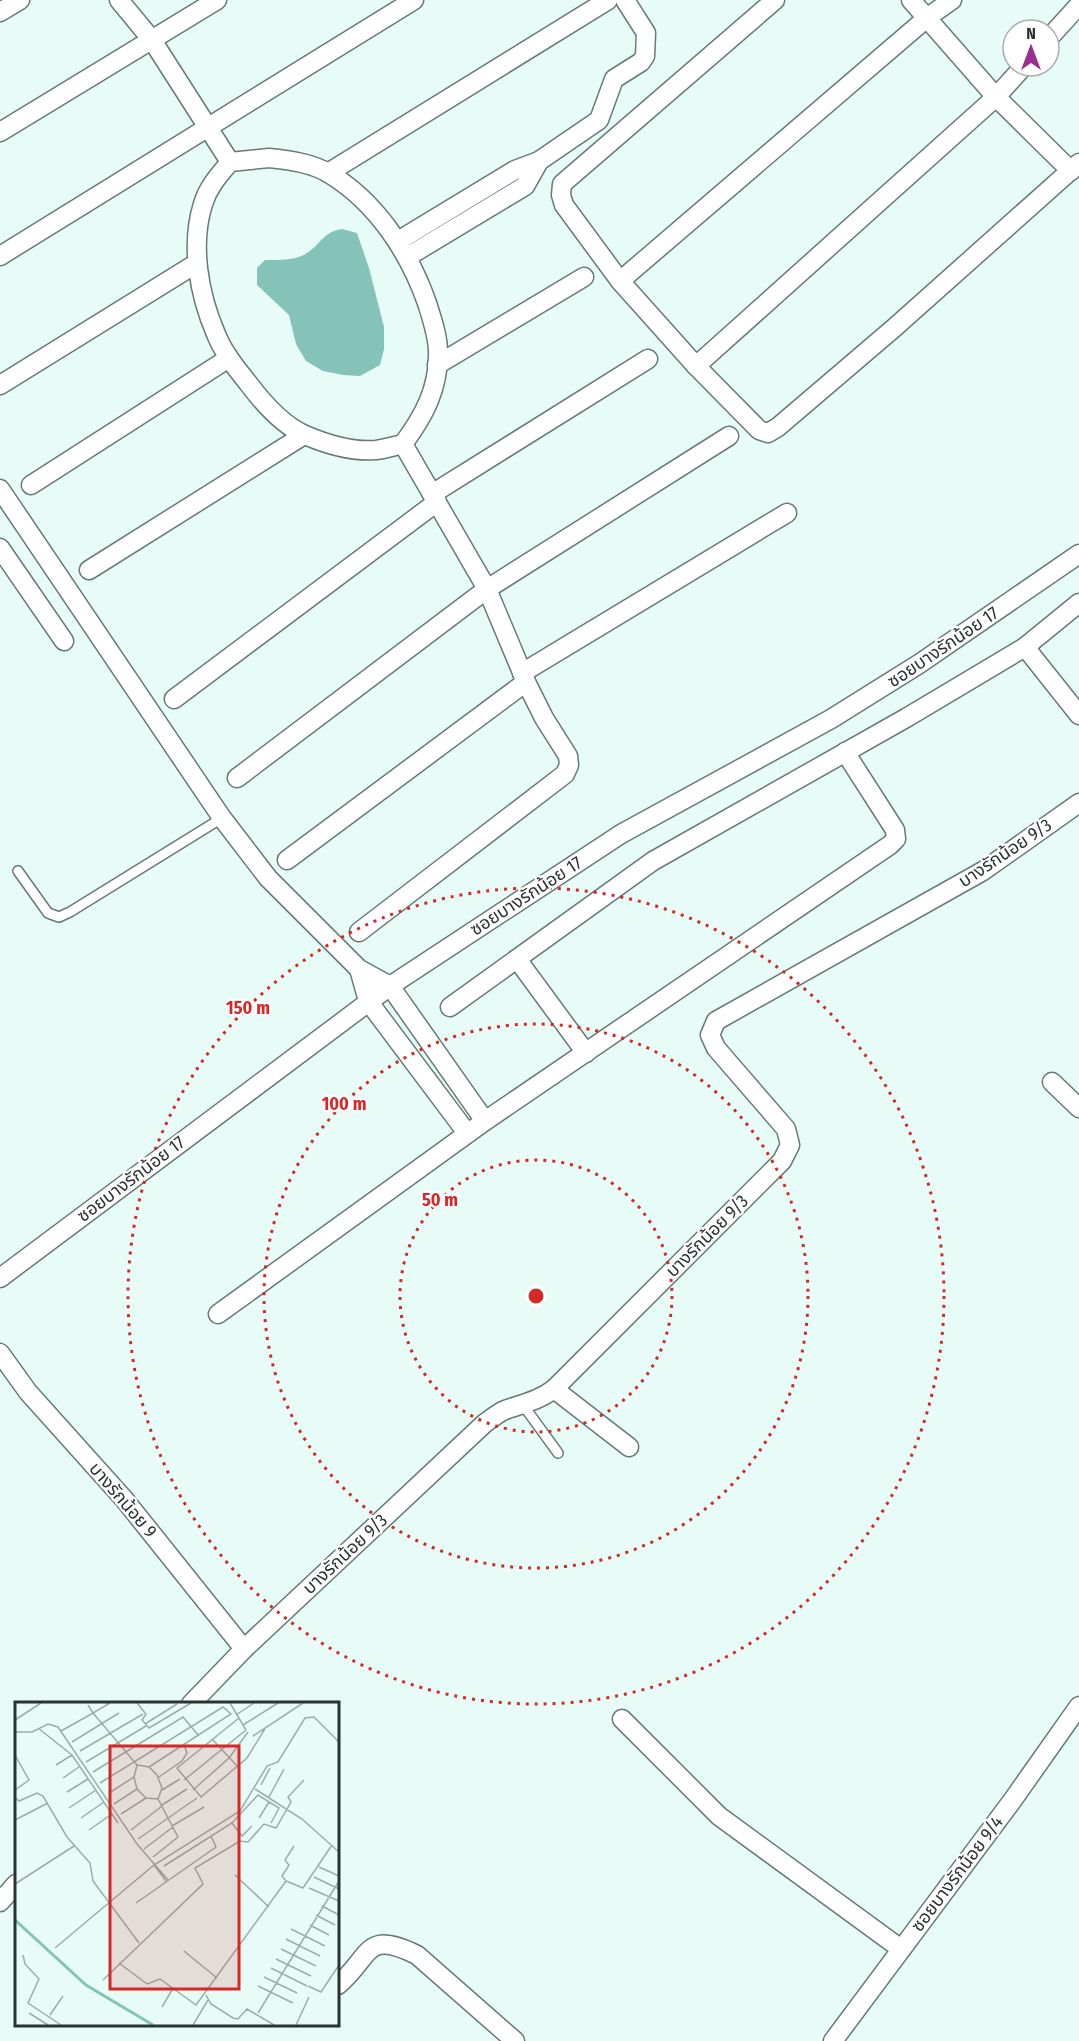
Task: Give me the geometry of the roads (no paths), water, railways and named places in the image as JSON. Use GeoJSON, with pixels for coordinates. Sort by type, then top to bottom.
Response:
{"type":"FeatureCollection","features":[{"type":"Feature","properties":{"kind":"street"},"geometry":{"type":"LineString","coordinates":[[0,12],[20,0]]}},
{"type":"Feature","properties":{"kind":"street"},"geometry":{"type":"LineString","coordinates":[[119,0],[152,40],[230,162]]}},
{"type":"Feature","properties":{"kind":"street"},"geometry":{"type":"LineString","coordinates":[[0,132],[218,0]]}},
{"type":"Feature","properties":{"kind":"street"},"geometry":{"type":"LineString","coordinates":[[0,256],[414,0]]}},
{"type":"Feature","properties":{"kind":"street"},"geometry":{"type":"LineString","coordinates":[[328,173],[608,0]]}},
{"type":"Feature","properties":{"kind":"street"},"geometry":{"type":"LineString","coordinates":[[398,241],[515,170],[539,161],[599,120],[614,79],[641,62],[645,56],[646,33],[625,0]]}},
{"type":"Feature","properties":{"kind":"street"},"geometry":{"type":"LineString","coordinates":[[775,0],[562,184],[561,195],[564,205],[620,281],[696,366],[759,430],[768,432],[778,427],[894,328],[1075,167],[996,97],[911,0]]}},
{"type":"Feature","properties":{"kind":"street"},"geometry":{"type":"LineString","coordinates":[[620,281],[928,17],[952,0]]}},
{"type":"Feature","properties":{"kind":"street"},"geometry":{"type":"LineString","coordinates":[[1061,25],[1079,5]]}},
{"type":"Feature","properties":{"kind":"street"},"geometry":{"type":"LineString","coordinates":[[696,366],[996,97],[1013,78]]}},
{"type":"Feature","properties":{"kind":"street"},"geometry":{"type":"LineString","coordinates":[[269,158],[288,160],[328,173],[363,201],[398,241],[419,281],[433,323],[438,351],[432,394],[421,420],[403,444],[375,450],[348,449],[304,435],[283,421],[258,396],[229,358],[212,324],[197,263],[199,223],[203,204],[212,184],[230,162],[269,158]]}},
{"type":"Feature","properties":{"kind":"street"},"geometry":{"type":"LineString","coordinates":[[407,257],[525,186],[539,161]]}},
{"type":"Feature","properties":{"kind":"street"},"geometry":{"type":"LineString","coordinates":[[0,385],[197,263]]}},
{"type":"Feature","properties":{"kind":"street"},"geometry":{"type":"LineString","coordinates":[[437,364],[584,277]]}},
{"type":"Feature","properties":{"kind":"street"},"geometry":{"type":"LineString","coordinates":[[31,485],[229,358]]}},
{"type":"Feature","properties":{"kind":"street"},"geometry":{"type":"LineString","coordinates":[[174,699],[434,498],[648,359]]}},
{"type":"Feature","properties":{"kind":"street"},"geometry":{"type":"LineString","coordinates":[[89,570],[304,435]]}},
{"type":"Feature","properties":{"kind":"street"},"geometry":{"type":"LineString","coordinates":[[237,778],[487,589],[729,436]]}},
{"type":"Feature","properties":{"kind":"street"},"geometry":{"type":"LineString","coordinates":[[359,932],[567,770],[569,765],[568,756],[544,718],[524,678],[487,589],[403,444]]}},
{"type":"Feature","properties":{"kind":"street"},"geometry":{"type":"LineString","coordinates":[[0,489],[222,818],[268,878],[359,969],[390,986],[485,1121]]}},
{"type":"Feature","properties":{"kind":"street"},"geometry":{"type":"LineString","coordinates":[[287,860],[524,678],[787,513]]}},
{"type":"Feature","properties":{"kind":"street"},"geometry":{"type":"LineString","coordinates":[[0,548],[7,573],[64,641]]}},
{"type":"Feature","properties":{"kind":"street","name":"ซอยบางรักน้อย 17"},"geometry":{"type":"LineString","coordinates":[[0,1278],[390,986],[621,834],[831,719],[880,689],[1079,554]]}},
{"type":"Feature","properties":{"kind":"street"},"geometry":{"type":"LineString","coordinates":[[450,1007],[653,861],[1025,647],[1079,603]]}},
{"type":"Feature","properties":{"kind":"street"},"geometry":{"type":"LineString","coordinates":[[1025,647],[1079,715]]}},
{"type":"Feature","properties":{"kind":"street"},"geometry":{"type":"LineString","coordinates":[[218,1314],[467,1133],[890,845],[896,839],[895,830],[845,752]]}},
{"type":"Feature","properties":{"kind":"street","name":"บางรักน้อย 9/3"},"geometry":{"type":"LineString","coordinates":[[193,1702],[244,1649],[484,1423],[503,1411],[549,1394],[782,1161],[790,1145],[786,1129],[716,1048],[710,1035],[716,1021],[983,871],[1079,803]]}},
{"type":"Feature","properties":{"kind":"street"},"geometry":{"type":"LineString","coordinates":[[517,959],[586,1053]]}},
{"type":"Feature","properties":{"kind":"street"},"geometry":{"type":"LineString","coordinates":[[359,969],[368,1001],[467,1133]]}},
{"type":"Feature","properties":{"kind":"street"},"geometry":{"type":"LineString","coordinates":[[1052,1082],[1079,1108]]}},
{"type":"Feature","properties":{"kind":"street","name":"บางรักน้อย 9"},"geometry":{"type":"LineString","coordinates":[[0,1353],[28,1392],[124,1498],[244,1649]]}},
{"type":"Feature","properties":{"kind":"street"},"geometry":{"type":"LineString","coordinates":[[554,1389],[629,1447]]}},
{"type":"Feature","properties":{"kind":"street","name":"ซอยบางรักน้อย 9/4"},"geometry":{"type":"LineString","coordinates":[[833,2041],[1079,1706]]}},
{"type":"Feature","properties":{"kind":"street"},"geometry":{"type":"LineString","coordinates":[[622,1719],[719,1816],[901,1949]]}},
{"type":"Feature","properties":{"kind":"street"},"geometry":{"type":"LineString","coordinates":[[0,1902],[15,1885]]}},
{"type":"Feature","properties":{"kind":"street"},"geometry":{"type":"LineString","coordinates":[[339,1984],[368,1950],[383,1943],[400,1947],[417,1955],[515,2041]]}},
{"type":"Feature","properties":{"kind":"lane"},"geometry":{"type":"LineString","coordinates":[[18,871],[48,913],[59,917],[222,818]]}},
{"type":"Feature","properties":{"kind":"lane"},"geometry":{"type":"LineString","coordinates":[[523,1405],[558,1453]]}}]}
